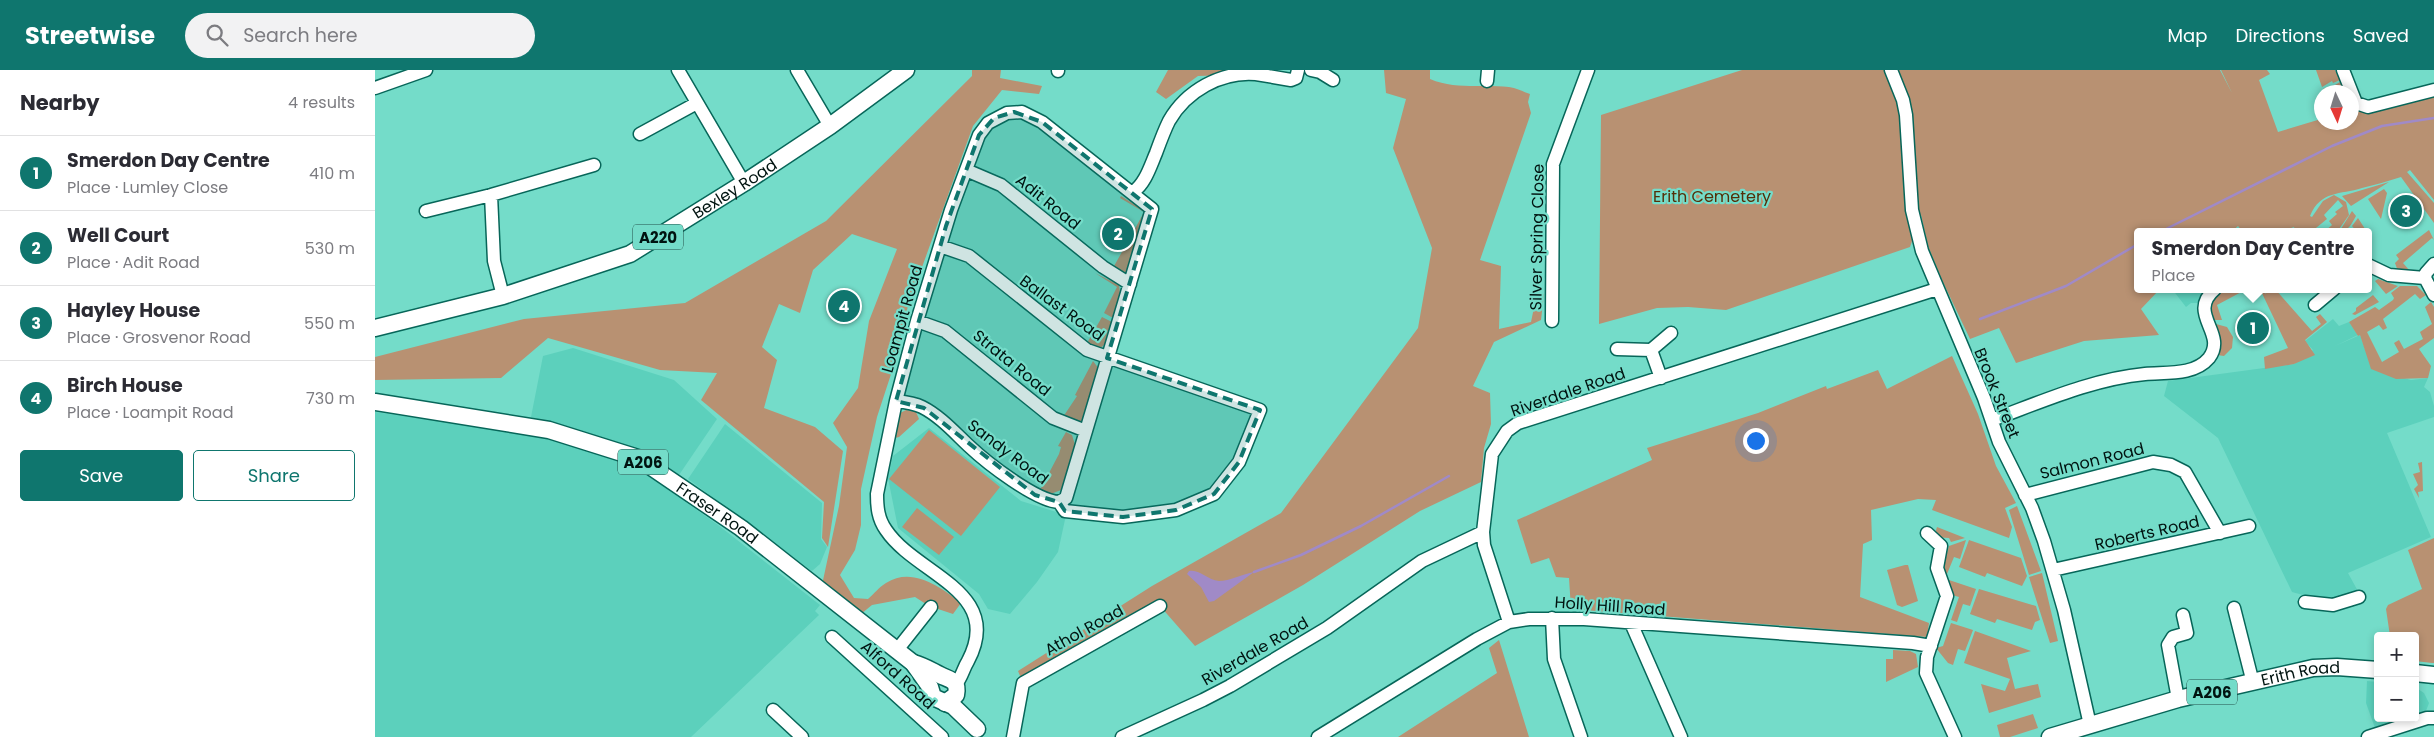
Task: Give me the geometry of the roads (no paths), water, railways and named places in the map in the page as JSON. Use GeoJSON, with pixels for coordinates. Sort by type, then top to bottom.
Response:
{"type":"FeatureCollection","features":[{"type":"Feature","properties":{"kind":"main road","name":"Bexley Road"},"geometry":{"type":"LineString","coordinates":[[375,328],[503,296],[630,254],[744,183],[830,126],[906,70]]}},
{"type":"Feature","properties":{"kind":"main road","name":"Fraser Road"},"geometry":{"type":"LineString","coordinates":[[375,402],[549,430],[637,458],[741,528],[913,663],[928,667],[946,687],[953,706],[980,733]]}},
{"type":"Feature","properties":{"kind":"main road","name":"Erith Road"},"geometry":{"type":"LineString","coordinates":[[2050,737],[2179,700],[2324,667],[2374,670]]}},
{"type":"Feature","properties":{"kind":"main road"},"geometry":{"type":"LineString","coordinates":[[2419,673],[2434,674]]}},
{"type":"Feature","properties":{"kind":"street"},"geometry":{"type":"LineString","coordinates":[[375,88],[426,70]]}},
{"type":"Feature","properties":{"kind":"street"},"geometry":{"type":"LineString","coordinates":[[678,70],[744,183]]}},
{"type":"Feature","properties":{"kind":"street"},"geometry":{"type":"LineString","coordinates":[[797,70],[830,126]]}},
{"type":"Feature","properties":{"kind":"street"},"geometry":{"type":"LineString","coordinates":[[1133,192],[1141,185],[1147,174],[1172,116],[1188,97],[1204,84],[1238,75],[1255,74],[1291,80],[1296,78],[1298,70]]}},
{"type":"Feature","properties":{"kind":"street"},"geometry":{"type":"LineString","coordinates":[[1311,70],[1333,80]]}},
{"type":"Feature","properties":{"kind":"street","name":"Silver Spring Close"},"geometry":{"type":"LineString","coordinates":[[1552,321],[1553,164],[1588,70]]}},
{"type":"Feature","properties":{"kind":"street","name":"Brook Street"},"geometry":{"type":"LineString","coordinates":[[1891,70],[1903,100],[1906,115],[1911,195],[1916,230],[1937,289],[1992,420],[1999,442],[2032,508],[2053,570],[2090,725]]}},
{"type":"Feature","properties":{"kind":"street"},"geometry":{"type":"LineString","coordinates":[[2343,70],[2356,102],[2368,107],[2434,90]]}},
{"type":"Feature","properties":{"kind":"street"},"geometry":{"type":"LineString","coordinates":[[640,134],[697,103]]}},
{"type":"Feature","properties":{"kind":"street","name":"Loampit Road"},"geometry":{"type":"LineString","coordinates":[[946,687],[964,674],[977,639],[978,628],[970,603],[893,538],[882,524],[877,510],[878,485],[896,400],[917,321],[966,170],[979,134],[988,123],[1001,114],[1022,112],[1042,122],[1126,189],[1133,192],[1135,196],[1150,208],[1152,212],[1130,284]]}},
{"type":"Feature","properties":{"kind":"street"},"geometry":{"type":"LineString","coordinates":[[426,211],[491,195],[595,165]]}},
{"type":"Feature","properties":{"kind":"street","name":"Adit Road"},"geometry":{"type":"LineString","coordinates":[[966,170],[1001,185],[1103,267],[1130,284]]}},
{"type":"Feature","properties":{"kind":"street"},"geometry":{"type":"LineString","coordinates":[[491,195],[493,261],[503,296]]}},
{"type":"Feature","properties":{"kind":"street","name":"Ballast Road"},"geometry":{"type":"LineString","coordinates":[[940,246],[969,256],[1075,342],[1097,355],[1260,410]]}},
{"type":"Feature","properties":{"kind":"street"},"geometry":{"type":"LineString","coordinates":[[2434,264],[2425,278],[2434,295]]}},
{"type":"Feature","properties":{"kind":"street"},"geometry":{"type":"LineString","coordinates":[[2372,267],[2389,275],[2425,278]]}},
{"type":"Feature","properties":{"kind":"street"},"geometry":{"type":"LineString","coordinates":[[1059,502],[1066,498],[1130,284]]}},
{"type":"Feature","properties":{"kind":"street","name":"Riverdale Road"},"geometry":{"type":"LineString","coordinates":[[1122,737],[1203,700],[1237,682],[1327,628],[1422,561],[1483,532],[1492,454],[1507,431],[1518,423],[1937,289]]}},
{"type":"Feature","properties":{"kind":"street"},"geometry":{"type":"LineString","coordinates":[[1992,420],[2105,380],[2134,375],[2184,372],[2199,366],[2212,353],[2213,336],[2203,305],[2205,299],[2211,293]]}},
{"type":"Feature","properties":{"kind":"street"},"geometry":{"type":"LineString","coordinates":[[2315,305],[2329,293]]}},
{"type":"Feature","properties":{"kind":"street","name":"Strata Road"},"geometry":{"type":"LineString","coordinates":[[917,321],[945,331],[1053,418],[1086,431]]}},
{"type":"Feature","properties":{"kind":"street"},"geometry":{"type":"LineString","coordinates":[[1617,349],[1651,350],[1671,333]]}},
{"type":"Feature","properties":{"kind":"street"},"geometry":{"type":"LineString","coordinates":[[1651,350],[1661,378]]}},
{"type":"Feature","properties":{"kind":"street","name":"Sandy Road"},"geometry":{"type":"LineString","coordinates":[[896,400],[929,411],[970,447],[1035,496],[1049,502],[1059,502],[1065,511],[1123,517],[1176,510],[1214,494],[1239,462],[1260,410]]}},
{"type":"Feature","properties":{"kind":"street","name":"Salmon Road"},"geometry":{"type":"LineString","coordinates":[[2025,496],[2153,462],[2162,462],[2185,472],[2220,533]]}},
{"type":"Feature","properties":{"kind":"street","name":"Roberts Road"},"geometry":{"type":"LineString","coordinates":[[2053,570],[2249,526]]}},
{"type":"Feature","properties":{"kind":"street"},"geometry":{"type":"LineString","coordinates":[[1483,532],[1484,545],[1509,622]]}},
{"type":"Feature","properties":{"kind":"street"},"geometry":{"type":"LineString","coordinates":[[1927,533],[1941,546],[1937,568],[1947,596],[1926,662],[1926,673],[1955,737]]}},
{"type":"Feature","properties":{"kind":"street"},"geometry":{"type":"LineString","coordinates":[[2305,602],[2333,605],[2359,597]]}},
{"type":"Feature","properties":{"kind":"street","name":"Athol Road"},"geometry":{"type":"LineString","coordinates":[[1013,737],[1023,683],[1160,606]]}},
{"type":"Feature","properties":{"kind":"street"},"geometry":{"type":"LineString","coordinates":[[897,650],[931,607]]}},
{"type":"Feature","properties":{"kind":"street"},"geometry":{"type":"LineString","coordinates":[[2234,608],[2253,683]]}},
{"type":"Feature","properties":{"kind":"street"},"geometry":{"type":"LineString","coordinates":[[2179,700],[2168,645],[2173,637],[2187,634],[2183,615]]}},
{"type":"Feature","properties":{"kind":"street"},"geometry":{"type":"LineString","coordinates":[[1552,618],[1555,659],[1581,737]]}},
{"type":"Feature","properties":{"kind":"street","name":"Holly Hill Road"},"geometry":{"type":"LineString","coordinates":[[1319,737],[1477,639],[1509,622],[1552,618],[1913,643],[1931,646]]}},
{"type":"Feature","properties":{"kind":"street"},"geometry":{"type":"LineString","coordinates":[[1631,623],[1681,737]]}},
{"type":"Feature","properties":{"kind":"street","name":"Alford Road"},"geometry":{"type":"LineString","coordinates":[[832,637],[942,737]]}},
{"type":"Feature","properties":{"kind":"street"},"geometry":{"type":"LineString","coordinates":[[773,710],[803,737]]}},
{"type":"Feature","properties":{"kind":"street"},"geometry":{"type":"LineString","coordinates":[[2369,737],[2427,718],[2434,718]]}},
{"type":"Feature","properties":{"kind":"waterway"},"geometry":{"type":"LineString","coordinates":[[2168,228],[2332,146],[2382,126],[2434,118]]}},
{"type":"Feature","properties":{"kind":"waterway"},"geometry":{"type":"LineString","coordinates":[[1980,319],[2066,286],[2134,246]]}},
{"type":"Feature","properties":{"kind":"waterway"},"geometry":{"type":"LineString","coordinates":[[1254,572],[1301,555],[1361,526],[1449,476]]}},
{"type":"Feature","properties":{"kind":"place","name":"Hayley House"},"geometry":{"type":"Point","coordinates":[2406,211]}},
{"type":"Feature","properties":{"kind":"place","name":"Well Court"},"geometry":{"type":"Point","coordinates":[1118,234]}},
{"type":"Feature","properties":{"kind":"place","name":"Birch House"},"geometry":{"type":"Point","coordinates":[844,306]}},
{"type":"Feature","properties":{"kind":"place","name":"Smerdon Day Centre"},"geometry":{"type":"Point","coordinates":[2253,328]}},
{"type":"Feature","properties":{"kind":"park label","name":"Erith Cemetery"},"geometry":{"type":"Point","coordinates":[1712,196]}}]}
